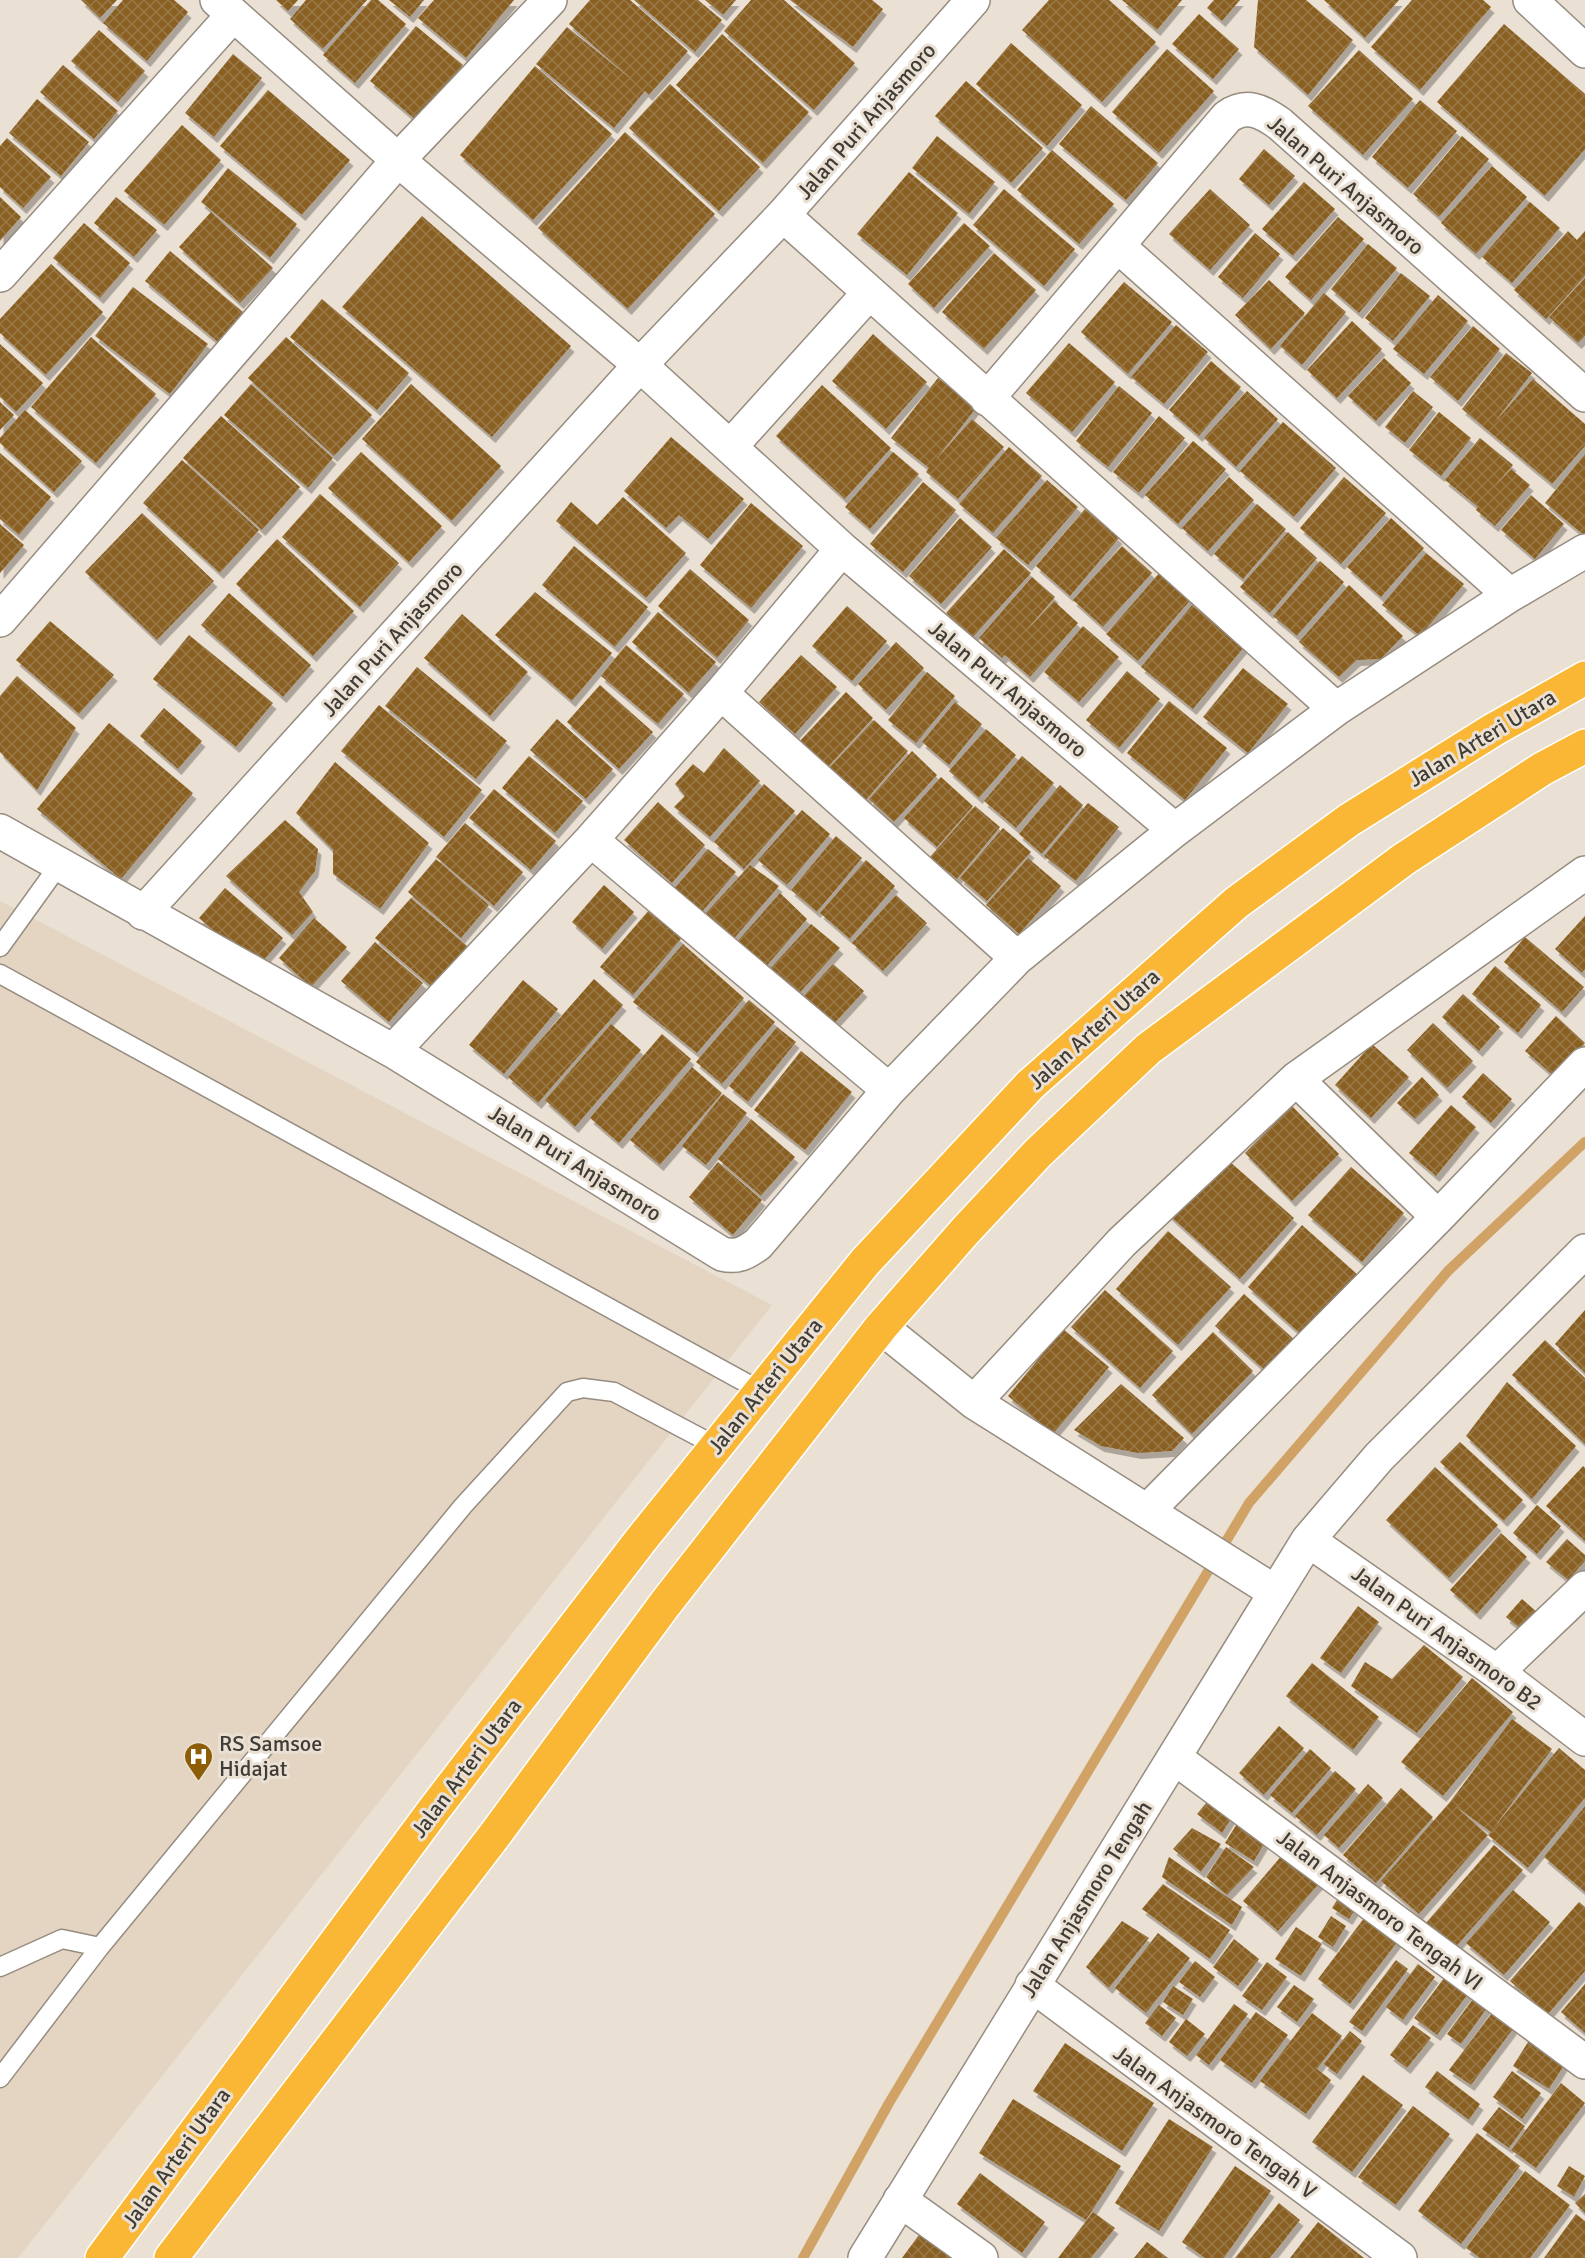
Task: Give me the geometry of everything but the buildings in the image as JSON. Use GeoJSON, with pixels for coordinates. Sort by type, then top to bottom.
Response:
{"type":"FeatureCollection","features":[{"type":"Feature","properties":{"kind":"highway","name":"Jalan Arteri Utara"},"geometry":{"type":"LineString","coordinates":[[104,2256],[433,1811],[716,1446],[866,1262],[1030,1085],[1236,903],[1349,820],[1493,729],[1585,678]]}},
{"type":"Feature","properties":{"kind":"highway"},"geometry":{"type":"LineString","coordinates":[[171,2258],[497,1832],[665,1604],[881,1327],[966,1230],[1038,1153],[1148,1049],[1404,859],[1542,769],[1585,746]]}},
{"type":"Feature","properties":{"kind":"street"},"geometry":{"type":"LineString","coordinates":[[0,620],[398,160],[549,0]]}},
{"type":"Feature","properties":{"kind":"street","name":"Jalan Puri Anjasmoro"},"geometry":{"type":"LineString","coordinates":[[143,913],[640,365],[783,215],[973,0]]}},
{"type":"Feature","properties":{"kind":"street"},"geometry":{"type":"LineString","coordinates":[[1530,0],[1585,51]]}},
{"type":"Feature","properties":{"kind":"street"},"geometry":{"type":"LineString","coordinates":[[0,275],[225,7],[398,160],[640,365]]}},
{"type":"Feature","properties":{"kind":"street","name":"Jalan Puri Anjasmoro"},"geometry":{"type":"LineString","coordinates":[[987,399],[1227,117],[1237,110],[1258,110],[1288,132],[1585,395]]}},
{"type":"Feature","properties":{"kind":"street","name":"Jalan Puri Anjasmoro"},"geometry":{"type":"LineString","coordinates":[[783,215],[1336,709]]}},
{"type":"Feature","properties":{"kind":"street"},"geometry":{"type":"LineString","coordinates":[[1118,246],[1510,595]]}},
{"type":"Feature","properties":{"kind":"street"},"geometry":{"type":"LineString","coordinates":[[730,447],[869,293]]}},
{"type":"Feature","properties":{"kind":"street","name":"Jalan Puri Anjasmoro"},"geometry":{"type":"LineString","coordinates":[[640,365],[842,549],[1175,830]]}},
{"type":"Feature","properties":{"kind":"street"},"geometry":{"type":"LineString","coordinates":[[393,1051],[591,840],[721,693],[842,549]]}},
{"type":"Feature","properties":{"kind":"street"},"geometry":{"type":"LineString","coordinates":[[591,840],[889,1090],[1017,958],[1175,830],[1336,709],[1510,595],[1585,551]]}},
{"type":"Feature","properties":{"kind":"street"},"geometry":{"type":"LineString","coordinates":[[721,693],[1017,958]]}},
{"type":"Feature","properties":{"kind":"street","name":"Jalan Puri Anjasmoro"},"geometry":{"type":"LineString","coordinates":[[0,832],[393,1051],[722,1254],[732,1257],[747,1253],[758,1244],[889,1090]]}},
{"type":"Feature","properties":{"kind":"street"},"geometry":{"type":"LineString","coordinates":[[974,1402],[1122,1242],[1296,1079],[1585,873]]}},
{"type":"Feature","properties":{"kind":"street"},"geometry":{"type":"LineString","coordinates":[[1158,1518],[1438,1217],[1585,1064]]}},
{"type":"Feature","properties":{"kind":"street"},"geometry":{"type":"LineString","coordinates":[[1296,1079],[1438,1217]]}},
{"type":"Feature","properties":{"kind":"street","name":"Jalan Anjasmoro Tengah"},"geometry":{"type":"LineString","coordinates":[[864,2258],[1175,1758],[1262,1583],[1308,1540],[1379,1457],[1585,1251]]}},
{"type":"Feature","properties":{"kind":"street"},"geometry":{"type":"LineString","coordinates":[[881,1327],[974,1402],[1262,1583]]}},
{"type":"Feature","properties":{"kind":"street","name":"Jalan Puri Anjasmoro B2"},"geometry":{"type":"LineString","coordinates":[[1308,1540],[1497,1672],[1585,1739]]}},
{"type":"Feature","properties":{"kind":"street"},"geometry":{"type":"LineString","coordinates":[[1497,1672],[1585,1588]]}},
{"type":"Feature","properties":{"kind":"street","name":"Jalan Anjasmoro Tengah VI"},"geometry":{"type":"LineString","coordinates":[[1175,1758],[1585,2062]]}},
{"type":"Feature","properties":{"kind":"street","name":"Jalan Anjasmoro Tengah V"},"geometry":{"type":"LineString","coordinates":[[1032,1985],[1400,2258]]}},
{"type":"Feature","properties":{"kind":"street"},"geometry":{"type":"LineString","coordinates":[[900,2200],[981,2258]]}},
{"type":"Feature","properties":{"kind":"lane"},"geometry":{"type":"LineString","coordinates":[[0,947],[59,865]]}},
{"type":"Feature","properties":{"kind":"lane"},"geometry":{"type":"LineString","coordinates":[[0,974],[761,1391]]}},
{"type":"Feature","properties":{"kind":"lane"},"geometry":{"type":"LineString","coordinates":[[0,2078],[100,1947],[463,1506],[567,1392],[583,1388],[614,1392],[716,1446]]}},
{"type":"Feature","properties":{"kind":"lane"},"geometry":{"type":"LineString","coordinates":[[0,1968],[62,1939],[100,1947]]}},
{"type":"Feature","properties":{"kind":"shaded area","name":"RS Samsoe Hidajat"},"geometry":{"type":"Polygon","coordinates":[[[0,901],[772,1305],[18,2258],[0,2258],[0,901]]]}},
{"type":"Feature","properties":{"kind":"waterway"},"geometry":{"type":"LineString","coordinates":[[803,2258],[889,2103],[1249,1503],[1448,1271],[1585,1142]]}},
{"type":"Feature","properties":{"kind":"place","name":"RS Samsoe Hidajat"},"geometry":{"type":"Point","coordinates":[198,1782]}}]}
